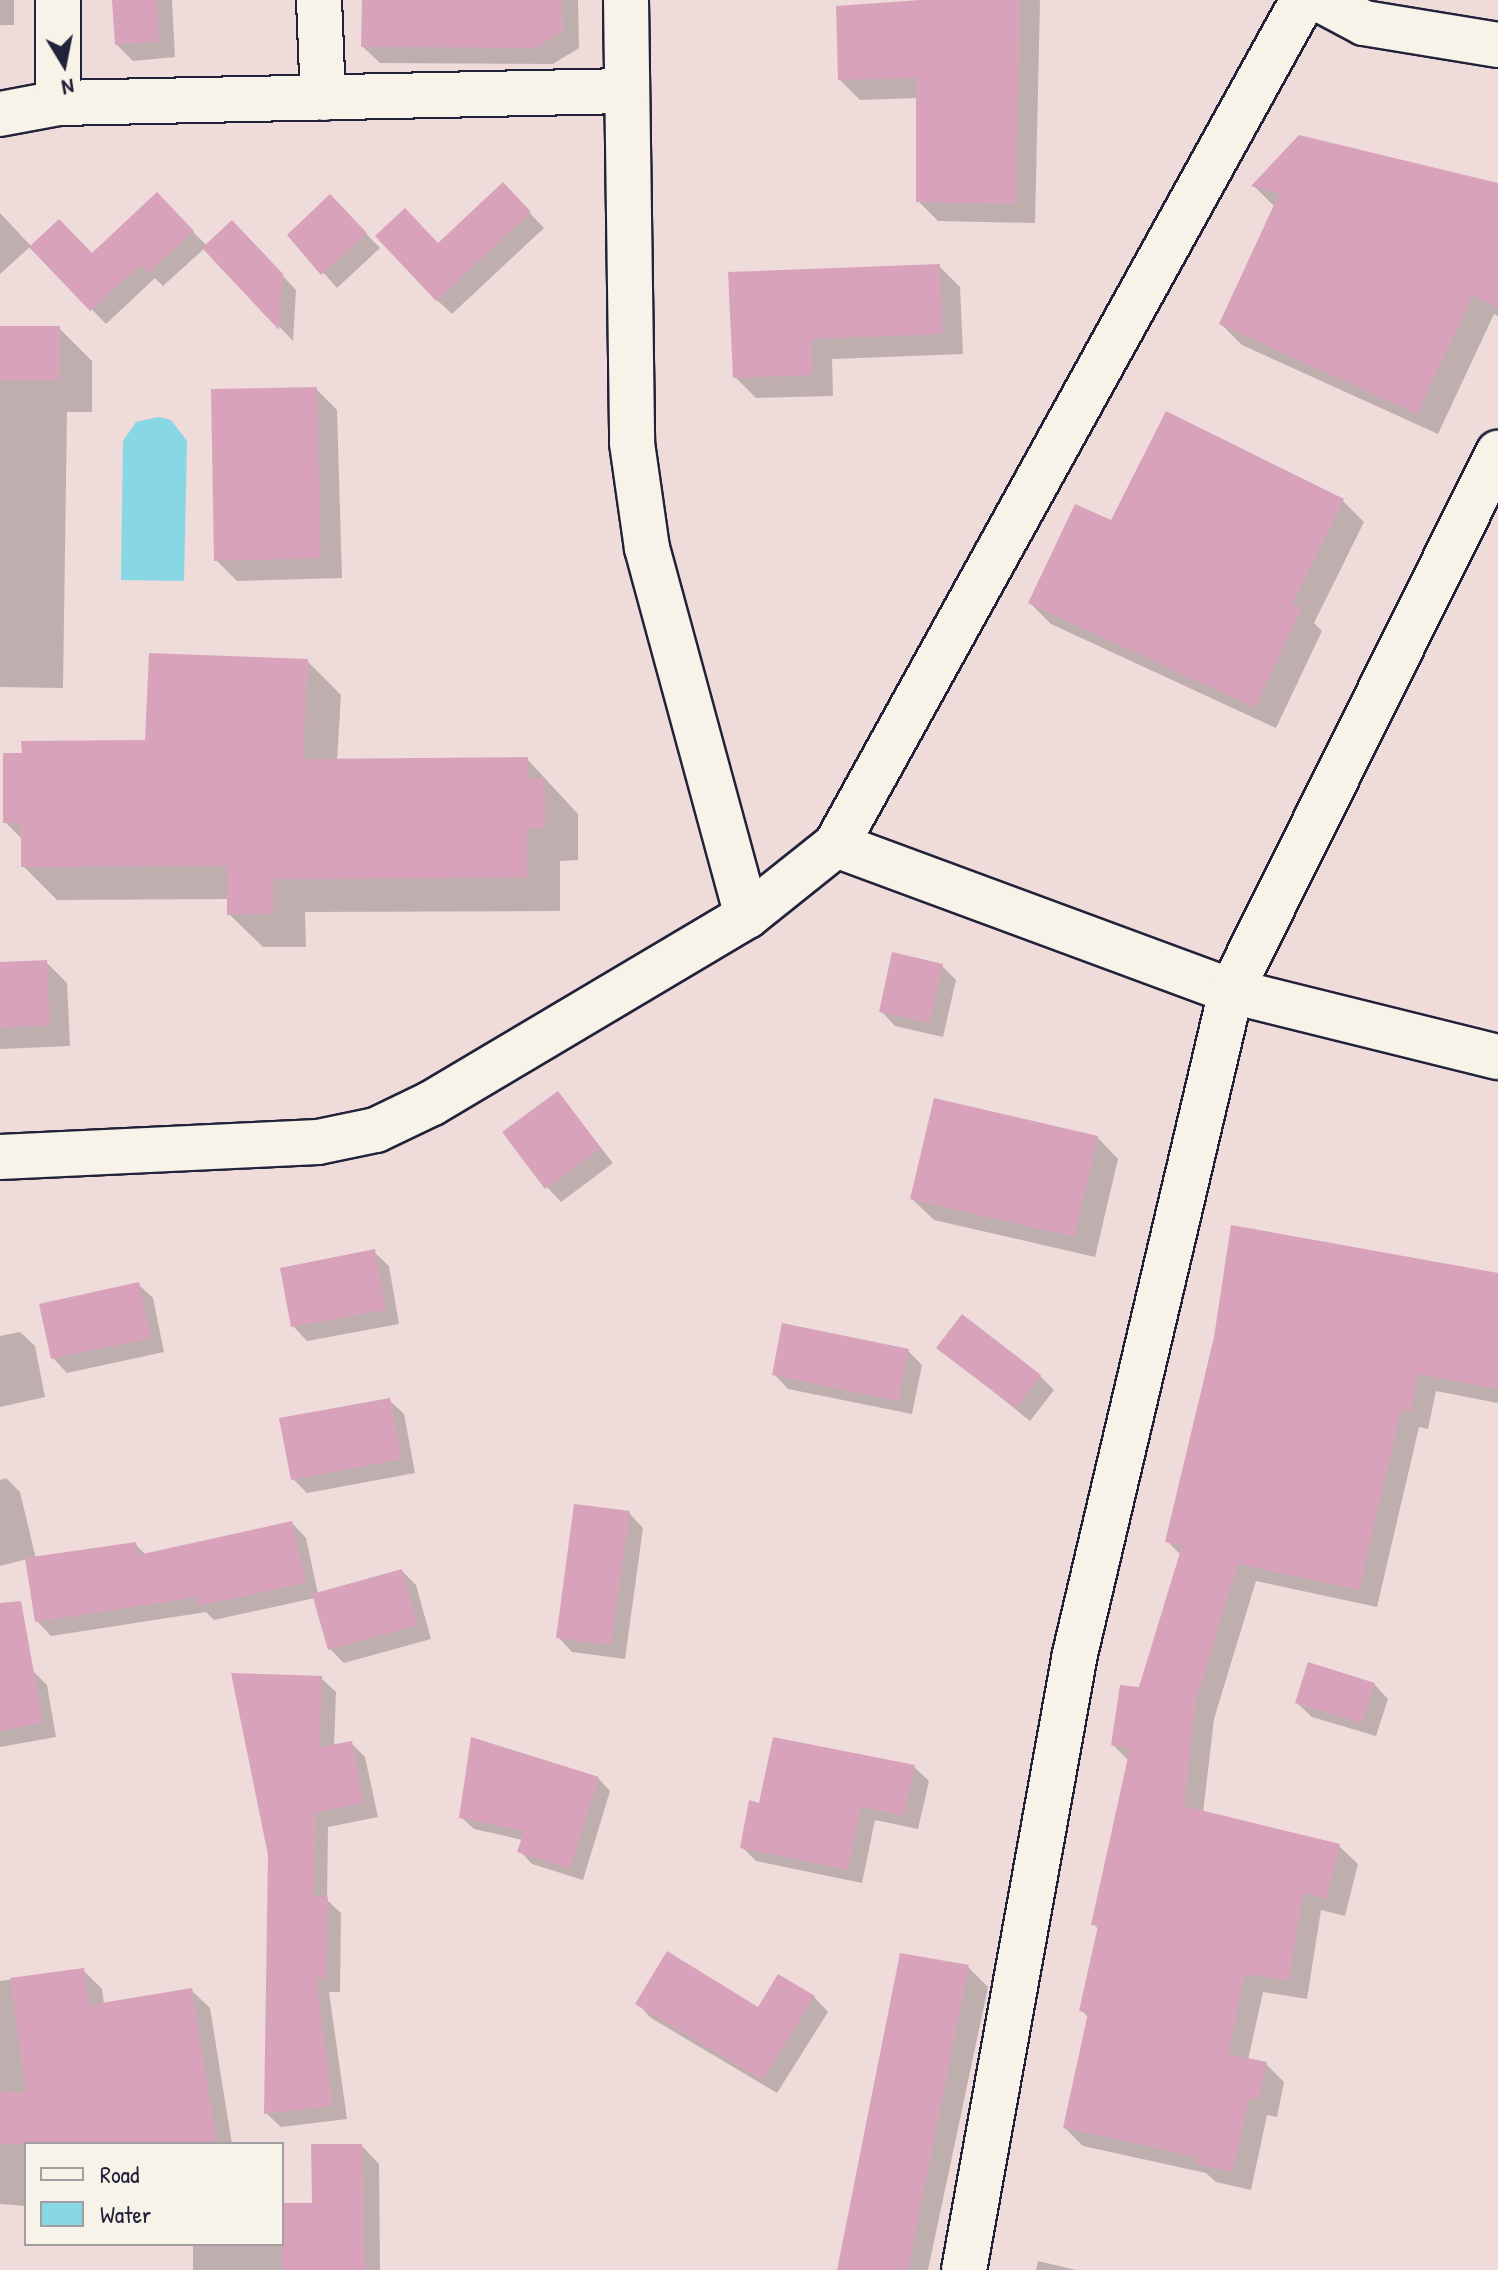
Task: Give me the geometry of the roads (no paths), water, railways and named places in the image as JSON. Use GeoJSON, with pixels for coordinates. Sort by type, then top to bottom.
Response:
{"type":"FeatureCollection","features":[{"type":"Feature","properties":{"kind":"street"},"geometry":{"type":"LineString","coordinates":[[58,0],[58,103]]}},
{"type":"Feature","properties":{"kind":"street"},"geometry":{"type":"LineString","coordinates":[[319,0],[323,98]]}},
{"type":"Feature","properties":{"kind":"street"},"geometry":{"type":"LineString","coordinates":[[626,0],[632,443],[647,548],[747,916]]}},
{"type":"Feature","properties":{"kind":"street"},"geometry":{"type":"LineString","coordinates":[[0,1157],[318,1142],[376,1130],[432,1103],[747,916],[836,845],[1303,0]]}},
{"type":"Feature","properties":{"kind":"street"},"geometry":{"type":"LineString","coordinates":[[1321,0],[1364,23],[1498,45]]}},
{"type":"Feature","properties":{"kind":"street"},"geometry":{"type":"LineString","coordinates":[[0,114],[58,103],[627,91]]}},
{"type":"Feature","properties":{"kind":"street"},"geometry":{"type":"LineString","coordinates":[[964,2270],[1075,1654],[1231,991],[1498,453]]}},
{"type":"Feature","properties":{"kind":"street"},"geometry":{"type":"LineString","coordinates":[[836,845],[1231,991],[1498,1057]]}},
{"type":"Feature","properties":{"kind":"water"},"geometry":{"type":"Polygon","coordinates":[[[158,417],[171,420],[187,441],[184,581],[121,580],[123,441],[136,422],[158,417]]]}}]}
